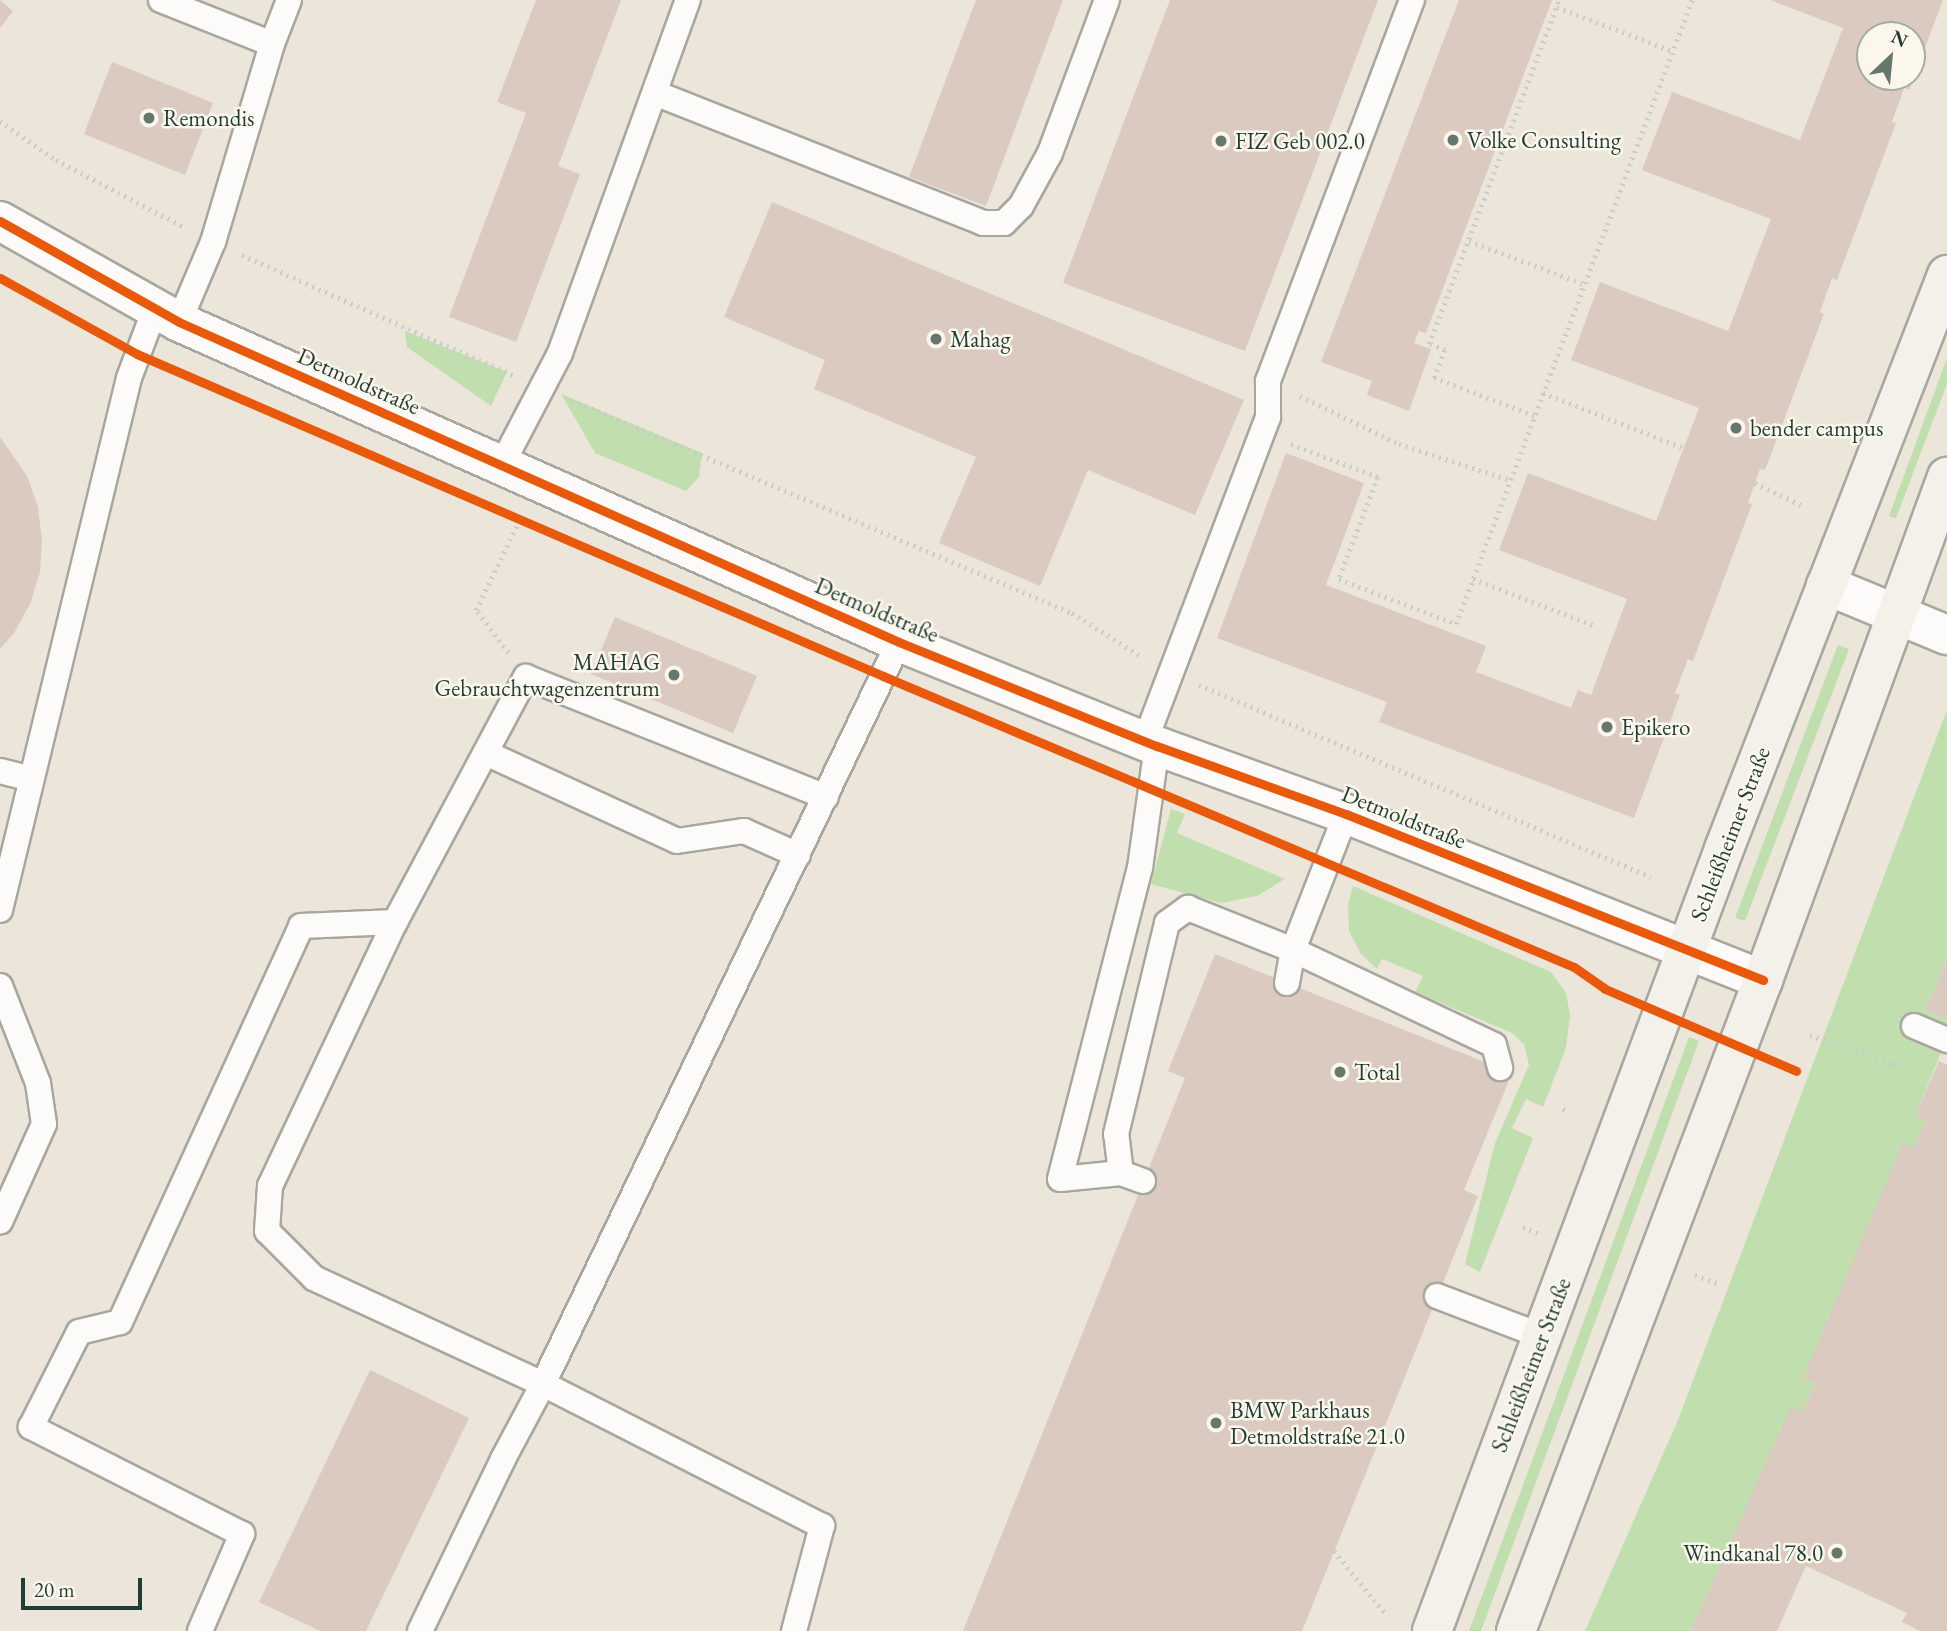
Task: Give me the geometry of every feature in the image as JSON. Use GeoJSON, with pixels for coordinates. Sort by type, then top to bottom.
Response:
{"type":"FeatureCollection","features":[{"type":"Feature","properties":{"kind":"main road","name":"Schleißheimer Straße"},"geometry":{"type":"LineString","coordinates":[[1432,1631],[1686,950],[1947,275]]}},
{"type":"Feature","properties":{"kind":"main road"},"geometry":{"type":"LineString","coordinates":[[1516,1631],[1763,980],[1947,477]]}},
{"type":"Feature","properties":{"kind":"street","name":"Detmoldstraße"},"geometry":{"type":"LineString","coordinates":[[0,221],[167,316],[899,642],[1151,743],[1346,814],[1763,980]]}},
{"type":"Feature","properties":{"kind":"street"},"geometry":{"type":"LineString","coordinates":[[1826,585],[1947,635]]}},
{"type":"Feature","properties":{"kind":"lane"},"geometry":{"type":"LineString","coordinates":[[160,0],[272,44]]}},
{"type":"Feature","properties":{"kind":"lane"},"geometry":{"type":"LineString","coordinates":[[0,910],[129,378],[213,242],[272,44],[289,0]]}},
{"type":"Feature","properties":{"kind":"lane"},"geometry":{"type":"LineString","coordinates":[[501,466],[561,353],[688,0]]}},
{"type":"Feature","properties":{"kind":"lane"},"geometry":{"type":"LineString","coordinates":[[655,93],[983,223],[1004,223],[1021,206],[1050,153],[1107,0]]}},
{"type":"Feature","properties":{"kind":"lane"},"geometry":{"type":"LineString","coordinates":[[1412,0],[1268,381],[1268,417],[1171,673],[1151,743],[1140,868],[1060,1179],[1132,1177],[1116,1134],[1167,923],[1188,908],[1293,950],[1494,1045],[1500,1068]]}},
{"type":"Feature","properties":{"kind":"lane"},"geometry":{"type":"LineString","coordinates":[[420,1631],[503,1459],[543,1384],[899,642]]}},
{"type":"Feature","properties":{"kind":"lane"},"geometry":{"type":"LineString","coordinates":[[793,1631],[822,1526],[543,1384],[314,1278],[268,1231],[270,1186],[395,922],[526,677],[826,797]]}},
{"type":"Feature","properties":{"kind":"lane"},"geometry":{"type":"LineString","coordinates":[[486,753],[677,841],[744,831],[798,855]]}},
{"type":"Feature","properties":{"kind":"lane"},"geometry":{"type":"LineString","coordinates":[[0,771],[31,779]]}},
{"type":"Feature","properties":{"kind":"lane"},"geometry":{"type":"LineString","coordinates":[[1287,983],[1293,950],[1346,814]]}},
{"type":"Feature","properties":{"kind":"lane"},"geometry":{"type":"LineString","coordinates":[[200,1631],[242,1534],[31,1427],[79,1332],[120,1322],[301,926],[395,922]]}},
{"type":"Feature","properties":{"kind":"lane"},"geometry":{"type":"LineString","coordinates":[[0,986],[38,1083],[44,1124],[0,1222]]}},
{"type":"Feature","properties":{"kind":"lane"},"geometry":{"type":"LineString","coordinates":[[1914,1026],[1947,1041]]}},
{"type":"Feature","properties":{"kind":"lane"},"geometry":{"type":"LineString","coordinates":[[1437,1296],[1542,1336]]}},
{"type":"Feature","properties":{"kind":"path"},"geometry":{"type":"LineString","coordinates":[[1534,416],[1434,379],[1445,350],[1429,344],[1559,0]]}},
{"type":"Feature","properties":{"kind":"path"},"geometry":{"type":"LineString","coordinates":[[1261,433],[1378,477],[1339,579],[1456,624],[1692,0]]}},
{"type":"Feature","properties":{"kind":"path"},"geometry":{"type":"LineString","coordinates":[[1556,7],[1672,51]]}},
{"type":"Feature","properties":{"kind":"path"},"geometry":{"type":"LineString","coordinates":[[0,121],[55,160],[213,242],[542,388],[1072,613],[1171,673],[1651,877]]}},
{"type":"Feature","properties":{"kind":"path"},"geometry":{"type":"LineString","coordinates":[[1469,241],[1584,284]]}},
{"type":"Feature","properties":{"kind":"path"},"geometry":{"type":"LineString","coordinates":[[1268,381],[1399,444],[1510,480]]}},
{"type":"Feature","properties":{"kind":"path"},"geometry":{"type":"LineString","coordinates":[[1543,393],[1684,448]]}},
{"type":"Feature","properties":{"kind":"path"},"geometry":{"type":"LineString","coordinates":[[526,677],[476,610],[537,482]]}},
{"type":"Feature","properties":{"kind":"path"},"geometry":{"type":"LineString","coordinates":[[1755,483],[1803,506]]}},
{"type":"Feature","properties":{"kind":"path"},"geometry":{"type":"LineString","coordinates":[[1473,579],[1596,626]]}},
{"type":"Feature","properties":{"kind":"path"},"geometry":{"type":"LineString","coordinates":[[1810,1035],[1893,1065],[1901,1059],[1914,1026]]}},
{"type":"Feature","properties":{"kind":"path"},"geometry":{"type":"LineString","coordinates":[[1563,1109],[1569,1112]]}},
{"type":"Feature","properties":{"kind":"path"},"geometry":{"type":"LineString","coordinates":[[1523,1227],[1538,1233]]}},
{"type":"Feature","properties":{"kind":"path"},"geometry":{"type":"LineString","coordinates":[[1694,1275],[1718,1284]]}},
{"type":"Feature","properties":{"kind":"path"},"geometry":{"type":"LineString","coordinates":[[1334,1551],[1385,1613]]}},
{"type":"Feature","properties":{"kind":"green space"},"geometry":{"type":"Polygon","coordinates":[[[405,331],[507,372],[491,406],[407,347],[405,331]]]}},
{"type":"Feature","properties":{"kind":"green space"},"geometry":{"type":"Polygon","coordinates":[[[1947,358],[1947,384],[1896,518],[1889,516],[1947,358]]]}},
{"type":"Feature","properties":{"kind":"green space"},"geometry":{"type":"Polygon","coordinates":[[[561,394],[702,453],[699,477],[686,491],[595,453],[561,394]]]}},
{"type":"Feature","properties":{"kind":"green space"},"geometry":{"type":"Polygon","coordinates":[[[1838,645],[1849,649],[1745,921],[1735,918],[1838,645]]]}},
{"type":"Feature","properties":{"kind":"green space"},"geometry":{"type":"Polygon","coordinates":[[[1947,710],[1947,958],[1925,1010],[1947,1020],[1947,1038],[1915,1116],[1926,1121],[1804,1378],[1815,1384],[1802,1412],[1792,1407],[1691,1631],[1585,1631],[1678,1420],[1947,710]]]}},
{"type":"Feature","properties":{"kind":"green space"},"geometry":{"type":"Polygon","coordinates":[[[1171,809],[1185,814],[1177,833],[1285,879],[1257,896],[1221,903],[1151,884],[1171,809]]]}},
{"type":"Feature","properties":{"kind":"green space"},"geometry":{"type":"Polygon","coordinates":[[[1353,886],[1551,972],[1566,993],[1570,1015],[1566,1048],[1543,1107],[1526,1099],[1512,1128],[1533,1138],[1480,1272],[1465,1264],[1495,1143],[1529,1065],[1524,1044],[1512,1033],[1415,992],[1423,976],[1382,959],[1377,969],[1361,954],[1349,931],[1348,905],[1353,886]]]}},
{"type":"Feature","properties":{"kind":"green space"},"geometry":{"type":"Polygon","coordinates":[[[1689,1037],[1699,1041],[1481,1631],[1469,1631],[1689,1037]]]}},
{"type":"Feature","properties":{"kind":"building"},"geometry":{"type":"Polygon","coordinates":[[[0,0],[13,11],[0,28],[0,0]]]}},
{"type":"Feature","properties":{"kind":"building"},"geometry":{"type":"Polygon","coordinates":[[[536,0],[621,0],[558,166],[580,174],[516,342],[449,317],[526,113],[497,102],[536,0]]]}},
{"type":"Feature","properties":{"kind":"building"},"geometry":{"type":"Polygon","coordinates":[[[976,0],[1063,0],[986,206],[909,177],[976,0]]]}},
{"type":"Feature","properties":{"kind":"building","name":"FIZ Geb 002.0"},"geometry":{"type":"Polygon","coordinates":[[[1170,0],[1378,0],[1245,351],[1063,283],[1170,0]]]}},
{"type":"Feature","properties":{"kind":"building"},"geometry":{"type":"Polygon","coordinates":[[[1459,0],[1552,0],[1426,333],[1419,331],[1414,343],[1431,349],[1409,411],[1367,395],[1372,381],[1321,362],[1459,0]]]}},
{"type":"Feature","properties":{"kind":"building","name":"bender campus"},"geometry":{"type":"Polygon","coordinates":[[[1770,0],[1943,0],[1926,45],[1926,21],[1856,21],[1856,91],[1903,91],[1892,122],[1896,123],[1837,280],[1832,278],[1820,312],[1824,314],[1765,470],[1760,469],[1748,503],[1752,504],[1693,661],[1688,659],[1675,693],[1680,695],[1634,818],[1379,722],[1387,702],[1217,638],[1286,453],[1364,483],[1326,585],[1486,646],[1476,672],[1571,708],[1578,690],[1591,695],[1627,599],[1499,550],[1528,473],[1656,521],[1699,408],[1571,360],[1600,282],[1728,331],[1771,219],[1642,170],[1672,92],[1800,140],[1843,28],[1770,0]]]}},
{"type":"Feature","properties":{"kind":"building","name":"Remondis"},"geometry":{"type":"Polygon","coordinates":[[[112,62],[213,103],[185,175],[84,134],[112,62]]]}},
{"type":"Feature","properties":{"kind":"building","name":"Mahag"},"geometry":{"type":"Polygon","coordinates":[[[772,202],[1244,400],[1195,515],[1088,470],[1040,586],[939,543],[976,457],[814,389],[825,360],[724,317],[772,202]]]}},
{"type":"Feature","properties":{"kind":"building"},"geometry":{"type":"Polygon","coordinates":[[[0,437],[27,476],[38,507],[42,540],[40,572],[30,604],[14,633],[0,649],[0,437]]]}},
{"type":"Feature","properties":{"kind":"building","name":"MAHAG Gebrauchtwagenzentrum"},"geometry":{"type":"Polygon","coordinates":[[[615,617],[757,676],[733,733],[591,674],[615,617]]]}},
{"type":"Feature","properties":{"kind":"building","name":"BMW Parkhaus Detmoldstraße 21.0"},"geometry":{"type":"Polygon","coordinates":[[[1215,954],[1512,1073],[1464,1190],[1478,1196],[1302,1631],[963,1631],[1185,1078],[1168,1071],[1215,954]]]}},
{"type":"Feature","properties":{"kind":"building"},"geometry":{"type":"Polygon","coordinates":[[[1947,958],[1947,1020],[1925,1010],[1947,958]]]}},
{"type":"Feature","properties":{"kind":"building"},"geometry":{"type":"Polygon","coordinates":[[[1939,1061],[1947,1065],[1947,1631],[1920,1631],[1902,1622],[1907,1613],[1806,1566],[1777,1631],[1691,1631],[1791,1406],[1802,1412],[1815,1384],[1803,1378],[1903,1143],[1913,1148],[1926,1121],[1915,1116],[1939,1061]]]}},
{"type":"Feature","properties":{"kind":"building"},"geometry":{"type":"Polygon","coordinates":[[[370,1370],[469,1418],[366,1631],[320,1631],[259,1602],[370,1370]]]}},
{"type":"Feature","properties":{"kind":"cycle path"},"geometry":{"type":"LineString","coordinates":[[0,221],[179,322],[899,642],[1157,746],[1346,814],[1763,980]]}},
{"type":"Feature","properties":{"kind":"cycle path"},"geometry":{"type":"LineString","coordinates":[[0,278],[137,354],[883,676],[1574,967],[1605,989],[1796,1071]]}},
{"type":"Feature","properties":{"kind":"place","name":"Remondis"},"geometry":{"type":"Point","coordinates":[149,118]}},
{"type":"Feature","properties":{"kind":"place","name":"Volke Consulting"},"geometry":{"type":"Point","coordinates":[1453,140]}},
{"type":"Feature","properties":{"kind":"place","name":"FIZ Geb 002.0"},"geometry":{"type":"Point","coordinates":[1221,141]}},
{"type":"Feature","properties":{"kind":"place","name":"Mahag"},"geometry":{"type":"Point","coordinates":[936,339]}},
{"type":"Feature","properties":{"kind":"place","name":"bender campus"},"geometry":{"type":"Point","coordinates":[1736,428]}},
{"type":"Feature","properties":{"kind":"place","name":"MAHAG Gebrauchtwagenzentrum"},"geometry":{"type":"Point","coordinates":[674,675]}},
{"type":"Feature","properties":{"kind":"place","name":"Epikero"},"geometry":{"type":"Point","coordinates":[1607,727]}},
{"type":"Feature","properties":{"kind":"place","name":"Total"},"geometry":{"type":"Point","coordinates":[1340,1072]}},
{"type":"Feature","properties":{"kind":"place","name":"BMW Parkhaus Detmoldstraße 21.0"},"geometry":{"type":"Point","coordinates":[1216,1423]}},
{"type":"Feature","properties":{"kind":"place","name":"Windkanal 78.0"},"geometry":{"type":"Point","coordinates":[1837,1553]}}]}
